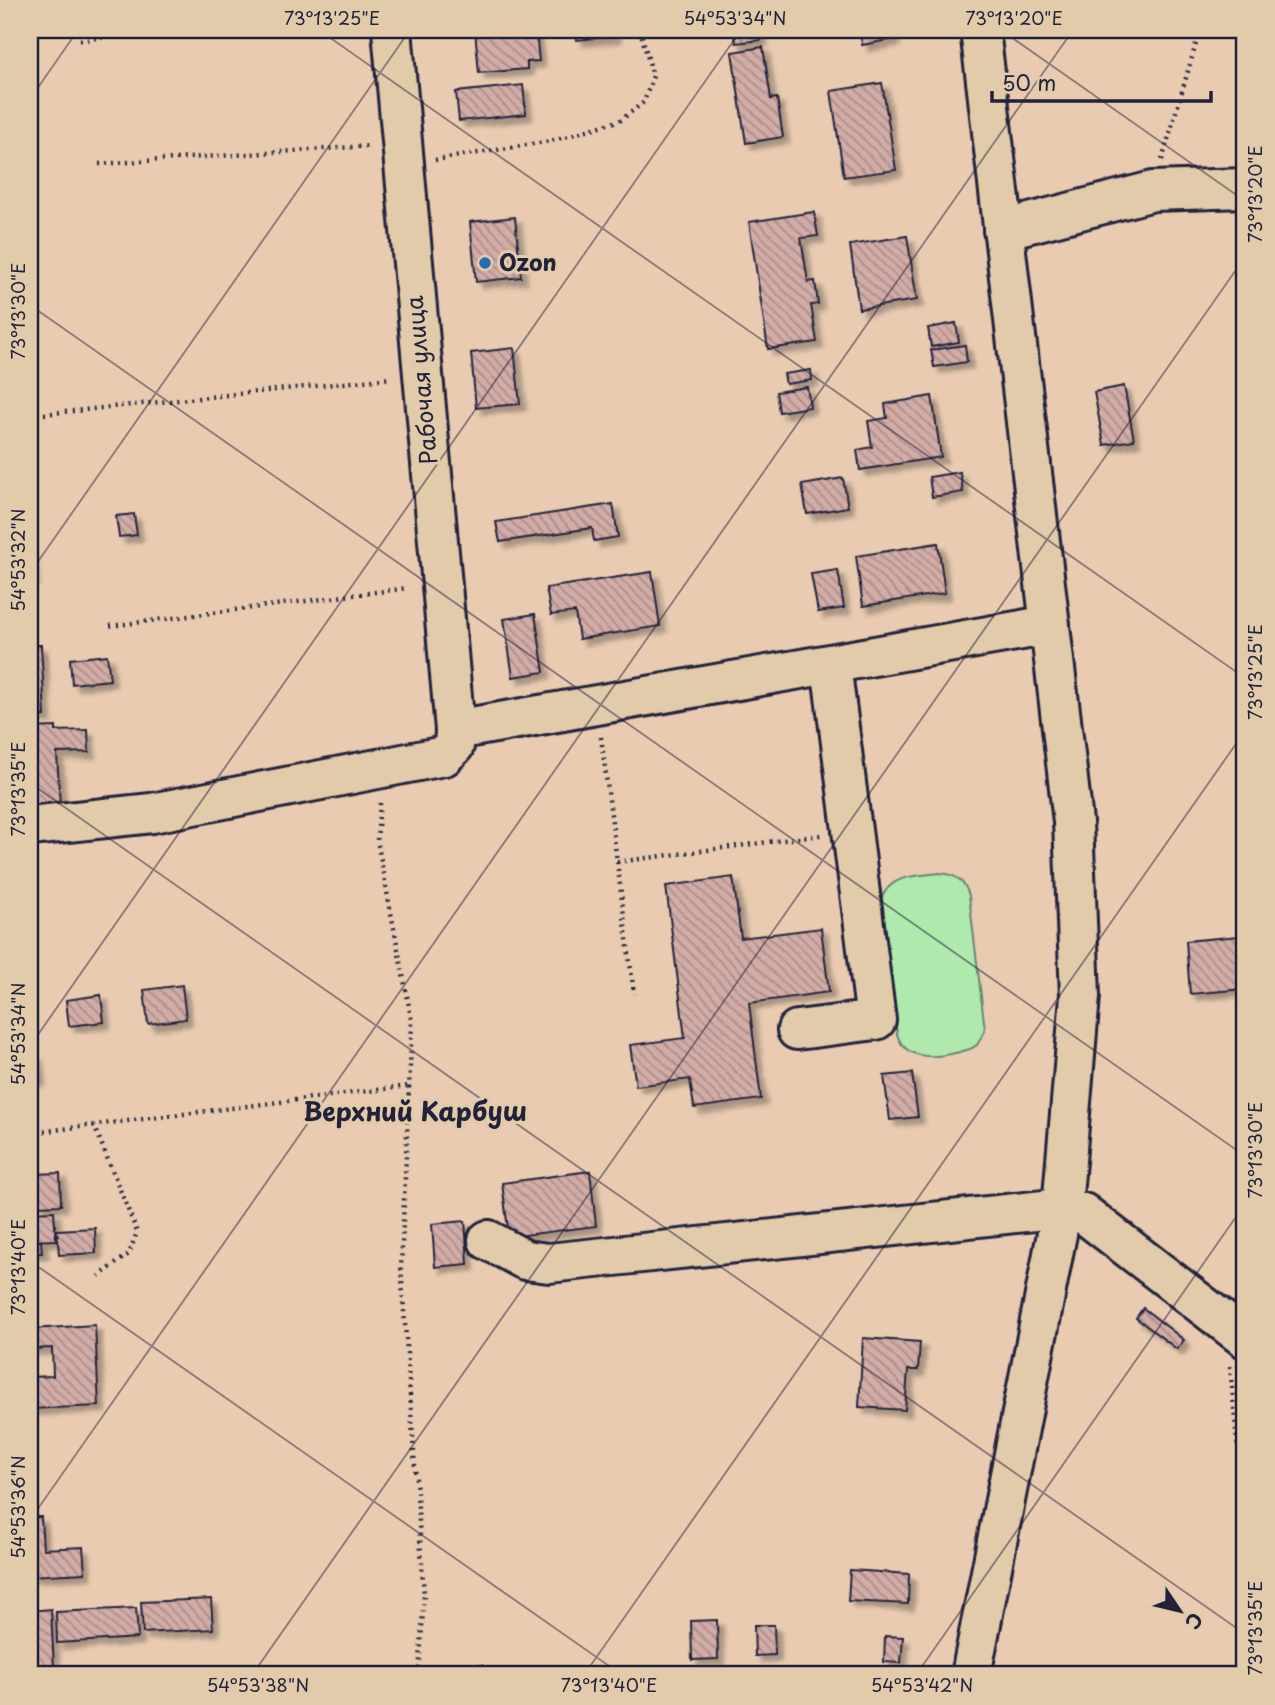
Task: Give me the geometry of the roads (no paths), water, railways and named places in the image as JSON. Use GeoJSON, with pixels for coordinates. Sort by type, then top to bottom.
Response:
{"type":"FeatureCollection","features":[{"type":"Feature","properties":{"kind":"street","name":"Рабочая улица"},"geometry":{"type":"LineString","coordinates":[[392,30],[455,730]]}},
{"type":"Feature","properties":{"kind":"street"},"geometry":{"type":"LineString","coordinates":[[971,1675],[1062,1208],[1080,996],[1073,822],[980,30]]}},
{"type":"Feature","properties":{"kind":"street"},"geometry":{"type":"LineString","coordinates":[[1003,230],[1153,191],[1245,188]]}},
{"type":"Feature","properties":{"kind":"street"},"geometry":{"type":"LineString","coordinates":[[30,826],[152,813],[444,756],[454,746],[455,730],[1049,625]]}},
{"type":"Feature","properties":{"kind":"street"},"geometry":{"type":"LineString","coordinates":[[797,1030],[876,1020],[831,664]]}},
{"type":"Feature","properties":{"kind":"street"},"geometry":{"type":"LineString","coordinates":[[488,1240],[525,1260],[549,1263],[1062,1208],[1083,1213],[1236,1331]]}},
{"type":"Feature","properties":{"kind":"place","name":"Ozon"},"geometry":{"type":"Point","coordinates":[485,263]}},
{"type":"Feature","properties":{"kind":"district","name":"Верхний Карбуш"},"geometry":{"type":"Point","coordinates":[415,1112]}}]}
